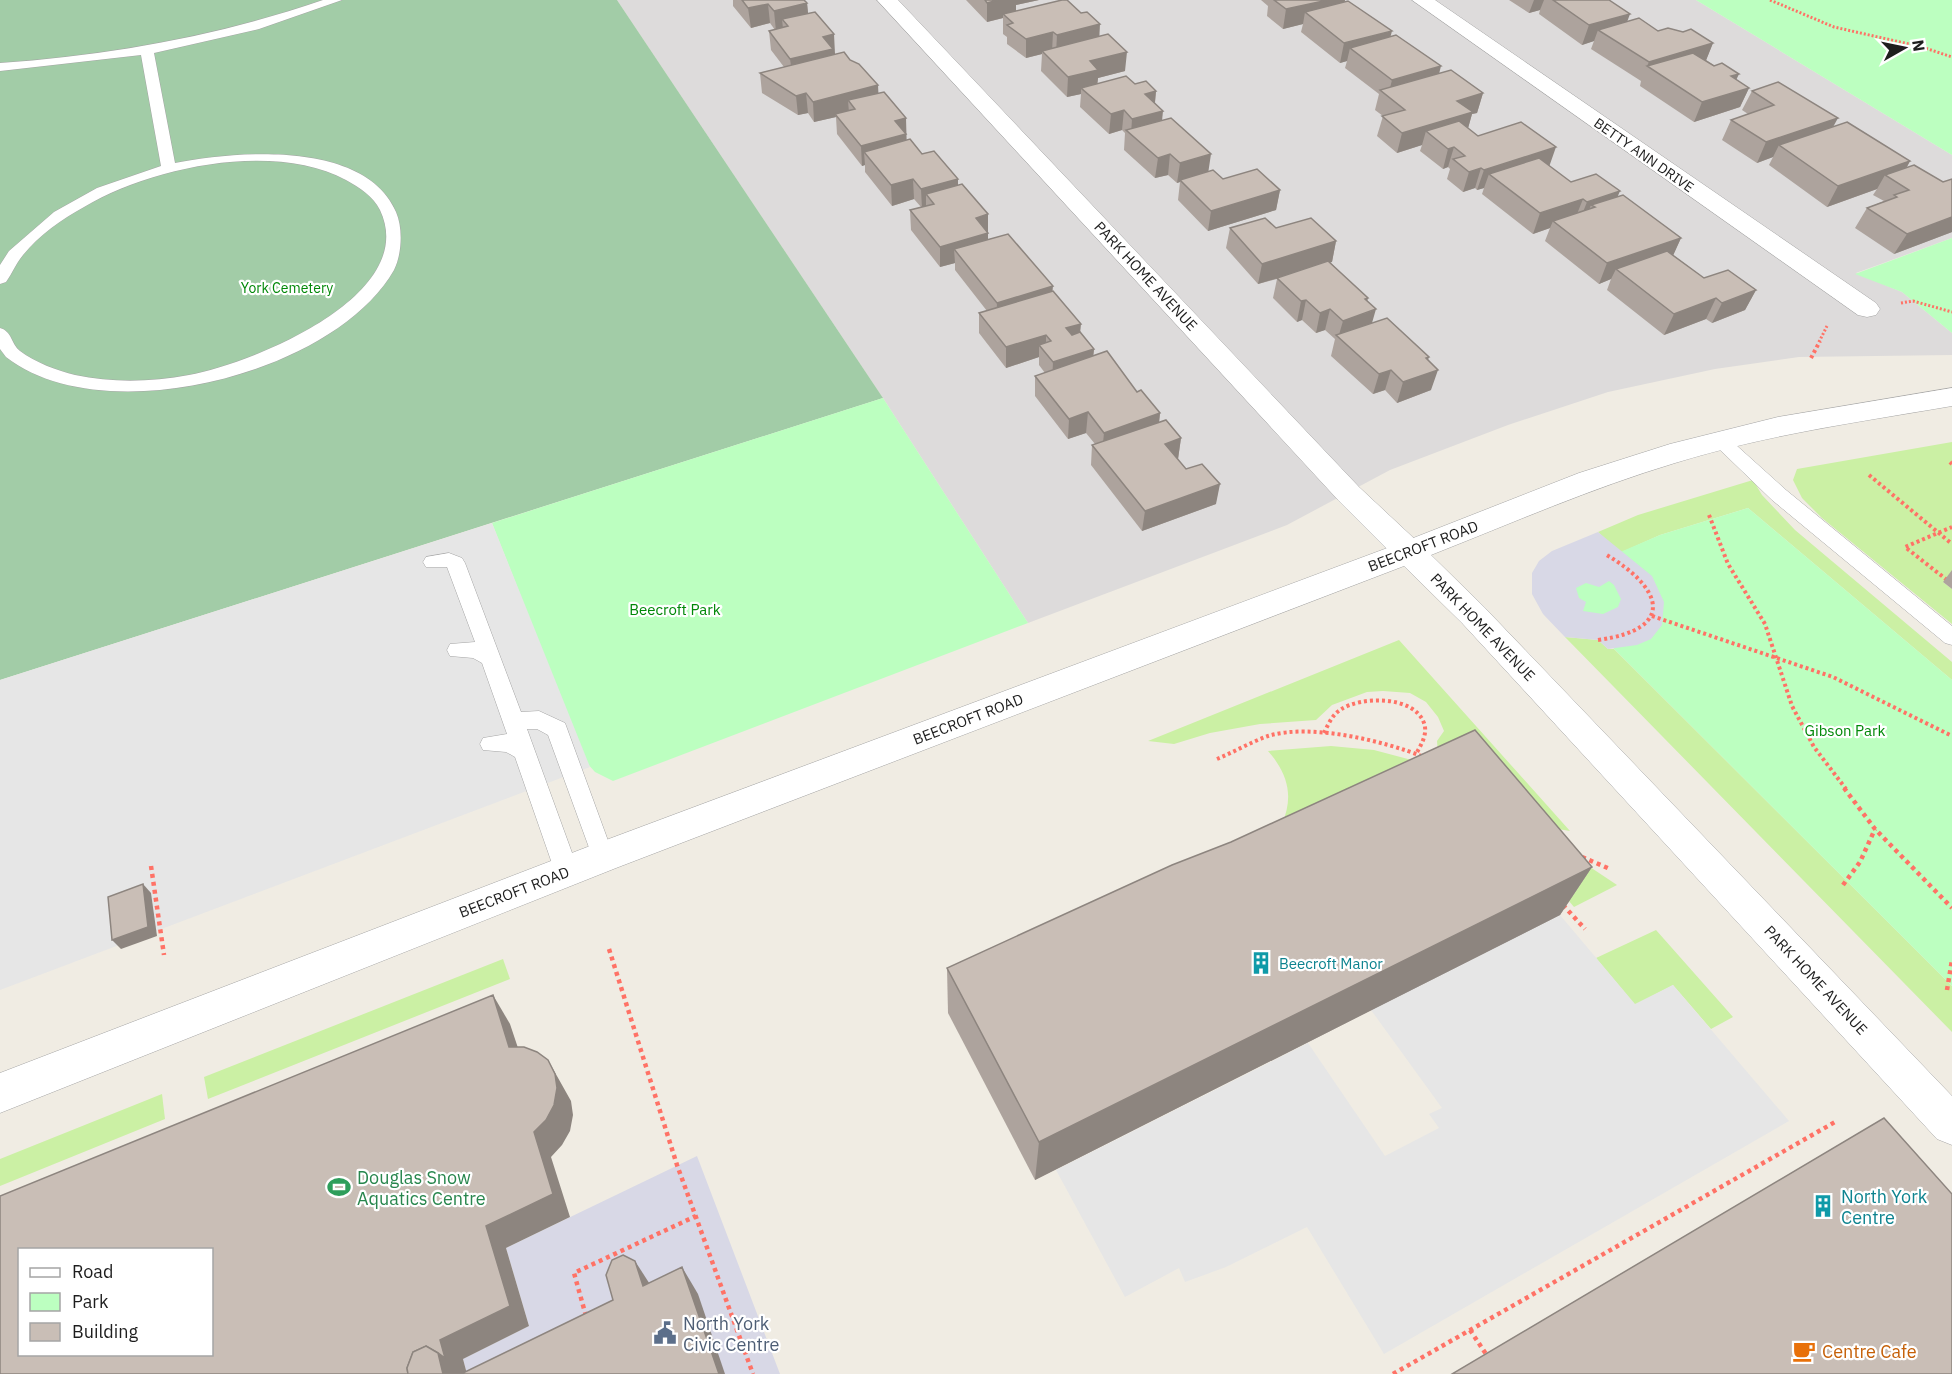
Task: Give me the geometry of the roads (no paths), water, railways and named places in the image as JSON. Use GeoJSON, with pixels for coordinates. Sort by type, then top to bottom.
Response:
{"type":"FeatureCollection","features":[{"type":"Feature","properties":{"kind":"street","name":"PARK HOME AVENUE"},"geometry":{"type":"LineString","coordinates":[[887,0],[1349,494],[1481,623],[1952,1125]]}},
{"type":"Feature","properties":{"kind":"street","name":"BETTY ANN DRIVE"},"geometry":{"type":"LineString","coordinates":[[1422,0],[1867,309]]}},
{"type":"Feature","properties":{"kind":"street","name":"BEECROFT ROAD"},"geometry":{"type":"LineString","coordinates":[[0,1093],[603,857],[1410,552],[1589,480],[1720,440],[1837,415],[1952,397]]}},
{"type":"Feature","properties":{"kind":"lane"},"geometry":{"type":"LineString","coordinates":[[0,66],[32,65],[147,49],[275,22],[336,0]]}},
{"type":"Feature","properties":{"kind":"lane"},"geometry":{"type":"LineString","coordinates":[[147,49],[169,168]]}},
{"type":"Feature","properties":{"kind":"lane"},"geometry":{"type":"LineString","coordinates":[[0,279],[20,248],[60,215],[111,187],[169,168],[233,157],[292,158],[342,171],[378,193],[394,225],[388,263],[360,302],[309,340],[247,367],[178,383],[111,387],[52,376],[12,353],[0,333]]}},
{"type":"Feature","properties":{"kind":"lane"},"geometry":{"type":"LineString","coordinates":[[1720,440],[1779,495],[1952,637]]}},
{"type":"Feature","properties":{"kind":"lane"},"geometry":{"type":"LineString","coordinates":[[433,562],[449,560],[455,563],[567,872]]}},
{"type":"Feature","properties":{"kind":"lane"},"geometry":{"type":"LineString","coordinates":[[457,650],[476,650],[491,658]]}},
{"type":"Feature","properties":{"kind":"lane"},"geometry":{"type":"LineString","coordinates":[[513,721],[539,720],[550,723],[557,729],[603,857]]}},
{"type":"Feature","properties":{"kind":"lane"},"geometry":{"type":"LineString","coordinates":[[491,744],[509,743],[524,751]]}},
{"type":"Feature","properties":{"kind":"place","name":"Beecroft Manor"},"geometry":{"type":"Point","coordinates":[1261,963]}},
{"type":"Feature","properties":{"kind":"place","name":"Douglas Snow Aquatics Centre"},"geometry":{"type":"Point","coordinates":[339,1187]}},
{"type":"Feature","properties":{"kind":"place","name":"North York Centre"},"geometry":{"type":"Point","coordinates":[1823,1206]}},
{"type":"Feature","properties":{"kind":"place","name":"North York Civic Centre"},"geometry":{"type":"Point","coordinates":[665,1333]}},
{"type":"Feature","properties":{"kind":"place","name":"Centre Cafe"},"geometry":{"type":"Point","coordinates":[1804,1351]}},
{"type":"Feature","properties":{"kind":"park label","name":"York Cemetery"},"geometry":{"type":"Point","coordinates":[287,288]}},
{"type":"Feature","properties":{"kind":"park label","name":"Beecroft Park"},"geometry":{"type":"Point","coordinates":[675,609]}},
{"type":"Feature","properties":{"kind":"park label","name":"Gibson Park"},"geometry":{"type":"Point","coordinates":[1845,730]}}]}
